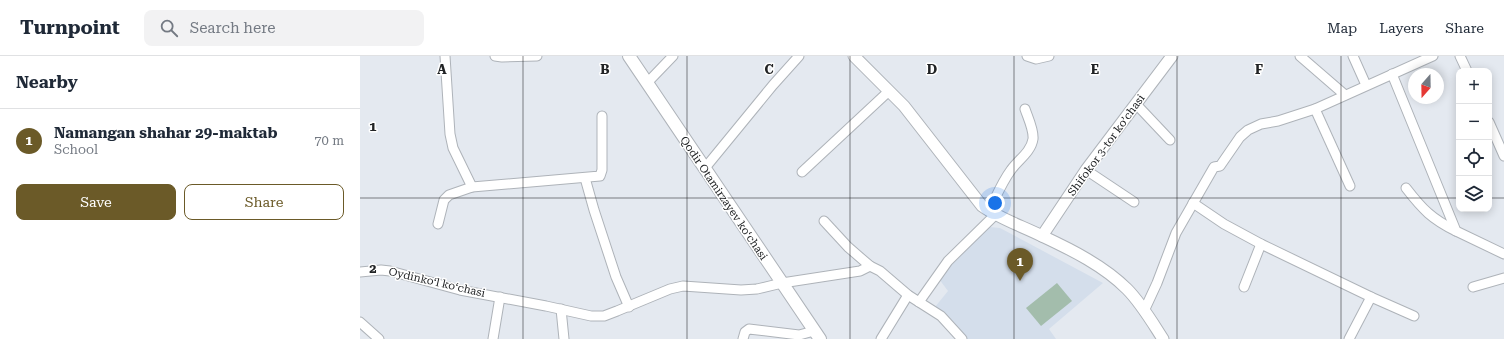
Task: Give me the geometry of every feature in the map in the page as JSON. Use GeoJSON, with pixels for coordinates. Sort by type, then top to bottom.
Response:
{"type":"FeatureCollection","features":[{"type":"Feature","properties":{"kind":"main road","name":"Qodir Otamirzayev koʻchasi"},"geometry":{"type":"LineString","coordinates":[[629,56],[817,335]]}},
{"type":"Feature","properties":{"kind":"street"},"geometry":{"type":"LineString","coordinates":[[445,56],[450,134],[453,148],[472,187]]}},
{"type":"Feature","properties":{"kind":"street"},"geometry":{"type":"LineString","coordinates":[[495,56],[537,56]]}},
{"type":"Feature","properties":{"kind":"street"},"geometry":{"type":"LineString","coordinates":[[647,83],[673,56]]}},
{"type":"Feature","properties":{"kind":"street"},"geometry":{"type":"LineString","coordinates":[[705,168],[773,85],[799,56]]}},
{"type":"Feature","properties":{"kind":"street"},"geometry":{"type":"LineString","coordinates":[[854,56],[904,106],[974,197],[992,213],[1042,236],[1101,268],[1128,290],[1163,339]]}},
{"type":"Feature","properties":{"kind":"street"},"geometry":{"type":"LineString","coordinates":[[1027,56],[1036,59],[1049,56]]}},
{"type":"Feature","properties":{"kind":"street","name":"Shifokor 3-tor koʼchasi"},"geometry":{"type":"LineString","coordinates":[[1042,236],[1086,170],[1172,56]]}},
{"type":"Feature","properties":{"kind":"street"},"geometry":{"type":"LineString","coordinates":[[1300,56],[1346,95]]}},
{"type":"Feature","properties":{"kind":"street"},"geometry":{"type":"LineString","coordinates":[[1353,56],[1366,85]]}},
{"type":"Feature","properties":{"kind":"street"},"geometry":{"type":"LineString","coordinates":[[1460,56],[1466,68]]}},
{"type":"Feature","properties":{"kind":"street"},"geometry":{"type":"LineString","coordinates":[[1144,311],[1157,283],[1176,233],[1214,167],[1220,166],[1240,137],[1248,130],[1261,124],[1278,121],[1315,109],[1428,57]]}},
{"type":"Feature","properties":{"kind":"street"},"geometry":{"type":"LineString","coordinates":[[1392,74],[1456,231]]}},
{"type":"Feature","properties":{"kind":"street"},"geometry":{"type":"LineString","coordinates":[[802,172],[889,91]]}},
{"type":"Feature","properties":{"kind":"street"},"geometry":{"type":"LineString","coordinates":[[1136,104],[1170,140]]}},
{"type":"Feature","properties":{"kind":"street"},"geometry":{"type":"LineString","coordinates":[[919,302],[948,261],[992,213],[1002,184],[1028,149],[1032,141],[1032,129],[1025,109]]}},
{"type":"Feature","properties":{"kind":"street"},"geometry":{"type":"LineString","coordinates":[[1315,109],[1350,186]]}},
{"type":"Feature","properties":{"kind":"street"},"geometry":{"type":"LineString","coordinates":[[438,224],[444,200],[450,195],[472,187],[596,177],[602,174],[602,116]]}},
{"type":"Feature","properties":{"kind":"street"},"geometry":{"type":"LineString","coordinates":[[1492,129],[1504,156]]}},
{"type":"Feature","properties":{"kind":"street"},"geometry":{"type":"LineString","coordinates":[[1086,170],[1134,202]]}},
{"type":"Feature","properties":{"kind":"street"},"geometry":{"type":"LineString","coordinates":[[585,178],[616,277],[629,307]]}},
{"type":"Feature","properties":{"kind":"street"},"geometry":{"type":"LineString","coordinates":[[1406,188],[1429,215],[1456,231],[1504,254]]}},
{"type":"Feature","properties":{"kind":"street"},"geometry":{"type":"LineString","coordinates":[[1193,203],[1224,224],[1261,244],[1414,316]]}},
{"type":"Feature","properties":{"kind":"street"},"geometry":{"type":"LineString","coordinates":[[824,221],[848,247],[870,266],[880,271],[908,296],[941,316],[962,339]]}},
{"type":"Feature","properties":{"kind":"street"},"geometry":{"type":"LineString","coordinates":[[1244,287],[1261,244]]}},
{"type":"Feature","properties":{"kind":"street","name":"Oydinkoʻl koʻchasi"},"geometry":{"type":"LineString","coordinates":[[360,272],[381,270],[390,271],[460,290],[591,316],[604,316],[670,289],[683,286],[741,290],[757,289],[782,283],[860,271],[870,266]]}},
{"type":"Feature","properties":{"kind":"street"},"geometry":{"type":"LineString","coordinates":[[1473,287],[1504,278]]}},
{"type":"Feature","properties":{"kind":"street"},"geometry":{"type":"LineString","coordinates":[[881,339],[908,296]]}},
{"type":"Feature","properties":{"kind":"street"},"geometry":{"type":"LineString","coordinates":[[493,339],[500,297]]}},
{"type":"Feature","properties":{"kind":"street"},"geometry":{"type":"LineString","coordinates":[[1350,339],[1371,297]]}},
{"type":"Feature","properties":{"kind":"street"},"geometry":{"type":"LineString","coordinates":[[560,309],[564,339]]}},
{"type":"Feature","properties":{"kind":"street"},"geometry":{"type":"LineString","coordinates":[[360,322],[379,339]]}},
{"type":"Feature","properties":{"kind":"street"},"geometry":{"type":"LineString","coordinates":[[743,339],[745,332],[749,329],[799,335],[817,335]]}},
{"type":"Feature","properties":{"kind":"shaded area"},"geometry":{"type":"Polygon","coordinates":[[[990,227],[1000,228],[1103,283],[1049,329],[1056,339],[962,339],[935,307],[948,291],[939,279],[953,261],[990,227]]]}},
{"type":"Feature","properties":{"kind":"green space"},"geometry":{"type":"Polygon","coordinates":[[[1057,283],[1072,301],[1041,326],[1026,308],[1057,283]]]}},
{"type":"Feature","properties":{"kind":"place","name":"Namangan shahar 29-maktab"},"geometry":{"type":"Point","coordinates":[1020,281]}}]}
